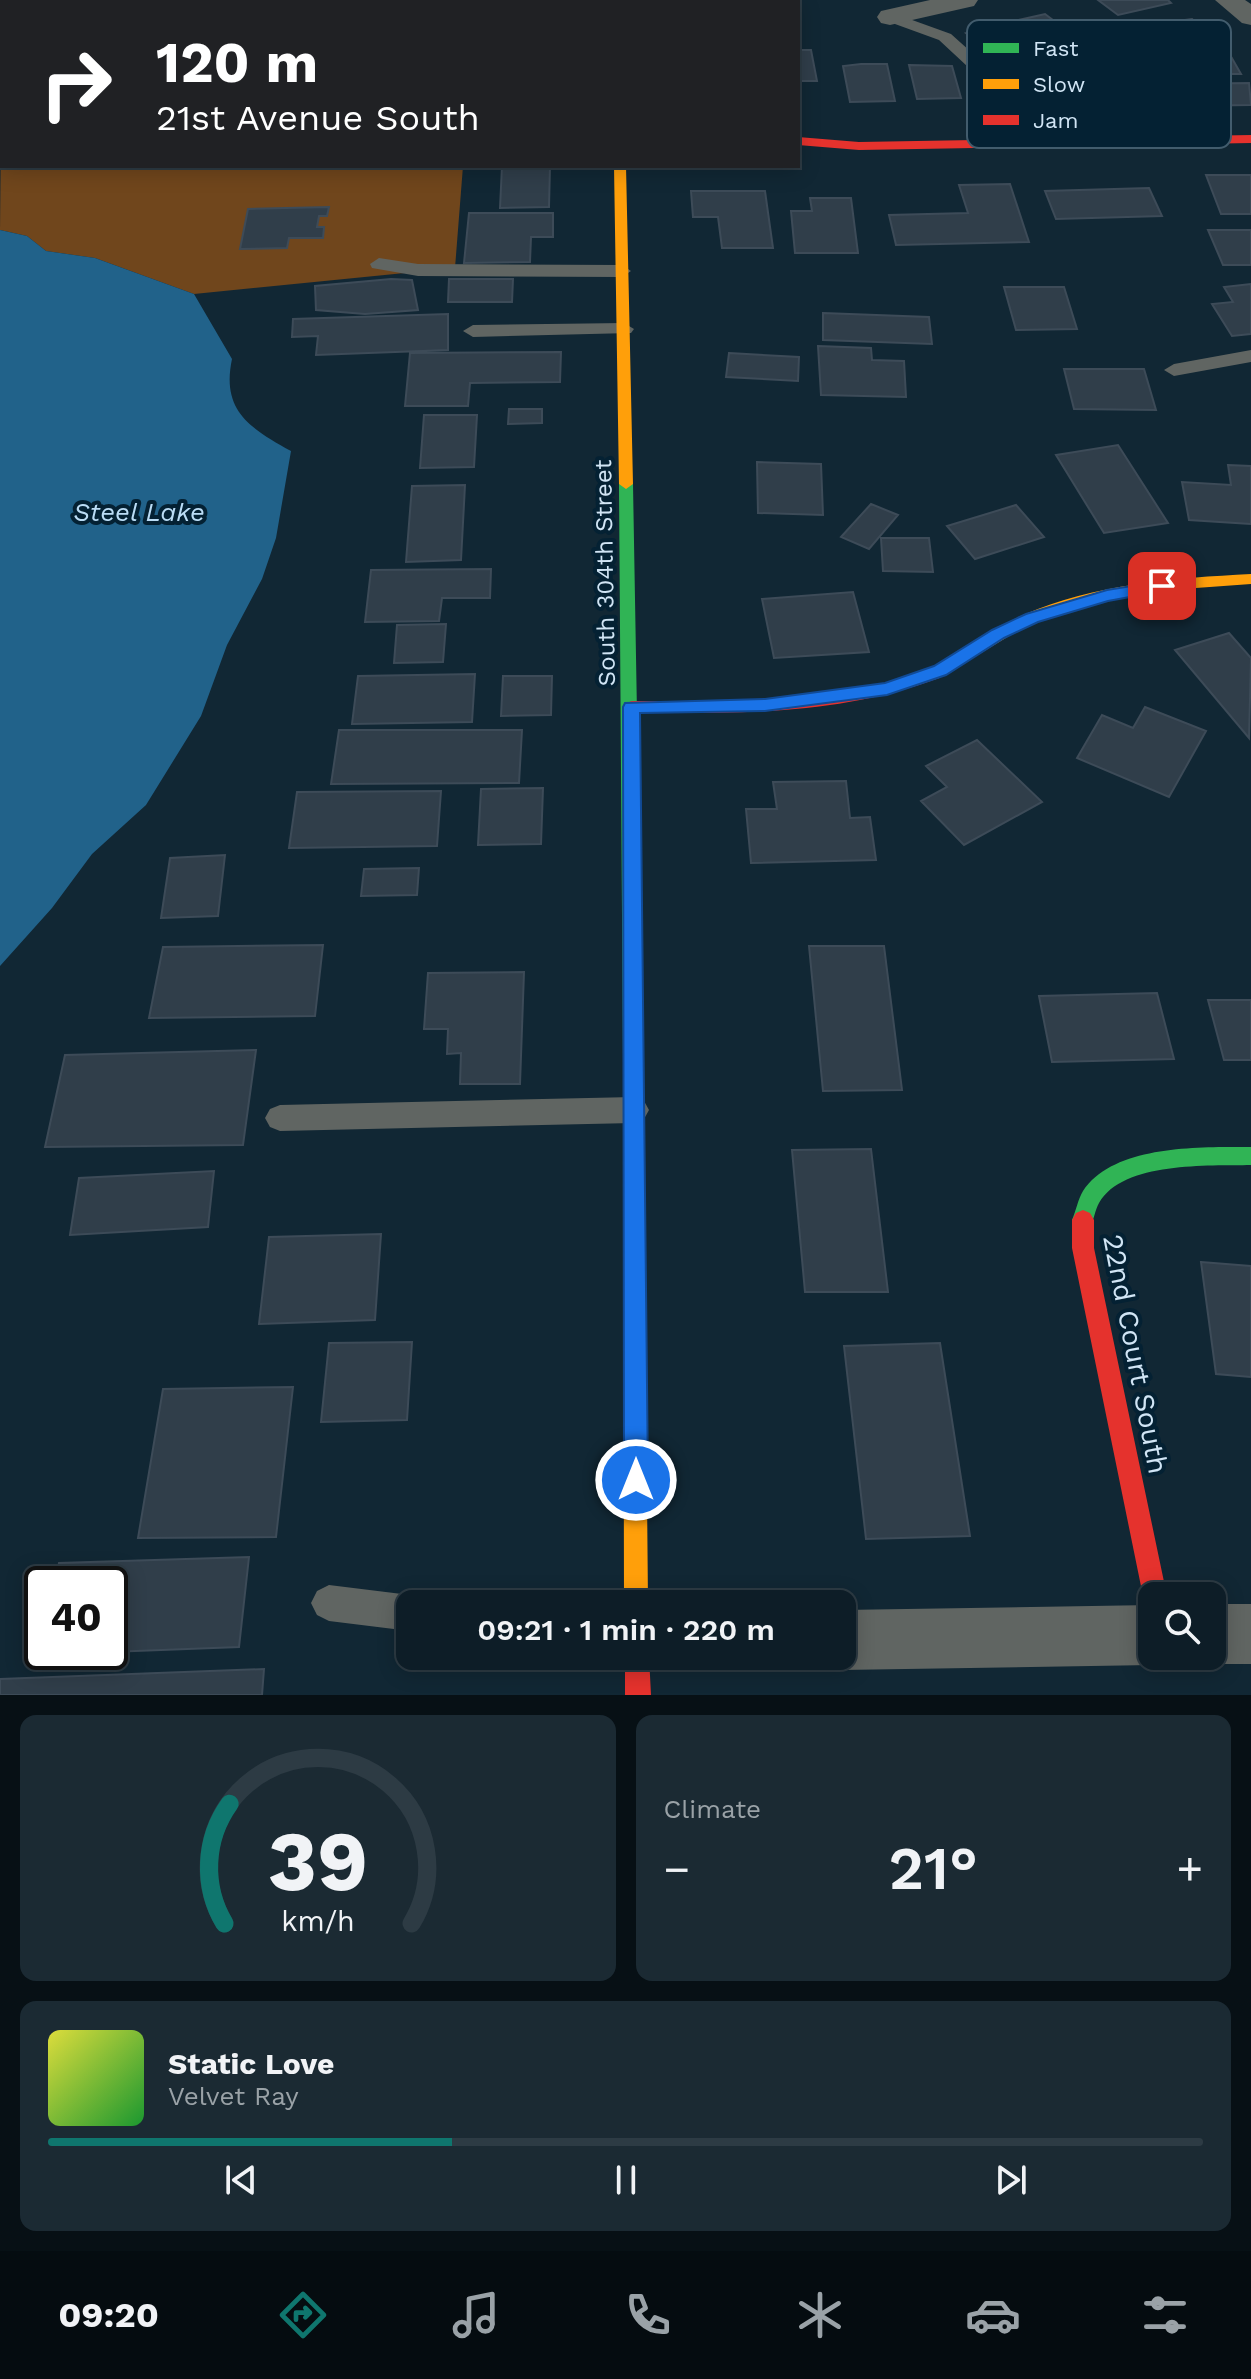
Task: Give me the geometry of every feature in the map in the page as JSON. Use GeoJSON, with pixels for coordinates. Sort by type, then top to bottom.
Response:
{"type":"FeatureCollection","features":[{"type":"Feature","properties":{"kind":"street"},"geometry":{"type":"LineString","coordinates":[[890,17],[965,0]]}},
{"type":"Feature","properties":{"kind":"street"},"geometry":{"type":"LineString","coordinates":[[1228,0],[1251,17]]}},
{"type":"Feature","properties":{"kind":"street"},"geometry":{"type":"LineString","coordinates":[[1231,139],[1251,139]]}},
{"type":"Feature","properties":{"kind":"street"},"geometry":{"type":"LineString","coordinates":[[800,141],[859,146],[967,144]]}},
{"type":"Feature","properties":{"kind":"street","name":"South 304th Street"},"geometry":{"type":"LineString","coordinates":[[620,168],[631,707],[636,1590]]}},
{"type":"Feature","properties":{"kind":"street"},"geometry":{"type":"LineString","coordinates":[[631,707],[765,705],[887,689],[940,670],[998,634],[1066,607],[1142,589],[1251,579]]}},
{"type":"Feature","properties":{"kind":"street","name":"22nd Court South"},"geometry":{"type":"LineString","coordinates":[[1152,1582],[1083,1248],[1085,1206],[1093,1192],[1108,1178],[1128,1170],[1174,1159],[1251,1156]]}},
{"type":"Feature","properties":{"kind":"street"},"geometry":{"type":"LineString","coordinates":[[1226,1634],[1251,1634]]}},
{"type":"Feature","properties":{"kind":"street"},"geometry":{"type":"LineString","coordinates":[[856,1640],[1138,1635]]}},
{"type":"Feature","properties":{"kind":"street"},"geometry":{"type":"LineString","coordinates":[[637,1670],[638,1695]]}},
{"type":"Feature","properties":{"kind":"lane"},"geometry":{"type":"LineString","coordinates":[[890,17],[945,37],[967,57]]}},
{"type":"Feature","properties":{"kind":"lane"},"geometry":{"type":"LineString","coordinates":[[379,264],[418,270],[622,271]]}},
{"type":"Feature","properties":{"kind":"lane"},"geometry":{"type":"LineString","coordinates":[[473,331],[624,329]]}},
{"type":"Feature","properties":{"kind":"lane"},"geometry":{"type":"LineString","coordinates":[[1174,370],[1251,356]]}},
{"type":"Feature","properties":{"kind":"lane"},"geometry":{"type":"LineString","coordinates":[[280,1118],[634,1110]]}},
{"type":"Feature","properties":{"kind":"lane"},"geometry":{"type":"LineString","coordinates":[[329,1603],[396,1611]]}},
{"type":"Feature","properties":{"kind":"shaded area"},"geometry":{"type":"Polygon","coordinates":[[[1,168],[463,168],[455,268],[194,294],[95,258],[46,251],[27,236],[0,230],[1,168]]]}},
{"type":"Feature","properties":{"kind":"water","name":"Steel Lake"},"geometry":{"type":"Polygon","coordinates":[[[0,230],[27,236],[46,251],[95,258],[194,294],[232,359],[230,377],[235,405],[251,425],[291,451],[276,538],[262,579],[227,645],[201,716],[146,805],[92,854],[52,908],[0,966],[0,230]]]}},
{"type":"Feature","properties":{"kind":"building"},"geometry":{"type":"Polygon","coordinates":[[[1098,0],[1168,0],[1171,3],[1118,15],[1098,0]]]}},
{"type":"Feature","properties":{"kind":"building"},"geometry":{"type":"Polygon","coordinates":[[[1045,14],[1053,20],[1019,20],[1045,14]]]}},
{"type":"Feature","properties":{"kind":"building"},"geometry":{"type":"Polygon","coordinates":[[[800,50],[811,50],[817,81],[800,81],[800,50]]]}},
{"type":"Feature","properties":{"kind":"building"},"geometry":{"type":"Polygon","coordinates":[[[1231,56],[1241,74],[1231,74],[1231,56]]]}},
{"type":"Feature","properties":{"kind":"building"},"geometry":{"type":"Polygon","coordinates":[[[887,64],[895,101],[850,102],[843,66],[887,64]]]}},
{"type":"Feature","properties":{"kind":"building"},"geometry":{"type":"Polygon","coordinates":[[[909,65],[952,66],[961,98],[917,99],[909,65]]]}},
{"type":"Feature","properties":{"kind":"building"},"geometry":{"type":"Polygon","coordinates":[[[1231,83],[1249,83],[1251,105],[1231,105],[1231,83]]]}},
{"type":"Feature","properties":{"kind":"building"},"geometry":{"type":"Polygon","coordinates":[[[502,168],[550,168],[549,207],[500,208],[502,168]]]}},
{"type":"Feature","properties":{"kind":"building"},"geometry":{"type":"Polygon","coordinates":[[[1206,175],[1251,175],[1251,214],[1221,214],[1206,175]]]}},
{"type":"Feature","properties":{"kind":"building"},"geometry":{"type":"Polygon","coordinates":[[[1010,184],[1029,242],[896,245],[889,215],[968,213],[959,185],[1010,184]]]}},
{"type":"Feature","properties":{"kind":"building"},"geometry":{"type":"Polygon","coordinates":[[[1149,188],[1162,216],[1056,219],[1045,191],[1149,188]]]}},
{"type":"Feature","properties":{"kind":"building"},"geometry":{"type":"Polygon","coordinates":[[[691,191],[765,191],[773,248],[722,248],[718,217],[693,217],[691,191]]]}},
{"type":"Feature","properties":{"kind":"building"},"geometry":{"type":"Polygon","coordinates":[[[810,198],[851,198],[858,253],[795,253],[791,211],[812,211],[810,198]]]}},
{"type":"Feature","properties":{"kind":"building"},"geometry":{"type":"Polygon","coordinates":[[[329,207],[327,216],[319,216],[317,227],[324,227],[323,238],[289,238],[287,248],[240,249],[248,209],[329,207]]]}},
{"type":"Feature","properties":{"kind":"building"},"geometry":{"type":"Polygon","coordinates":[[[469,213],[553,213],[553,237],[531,237],[530,262],[464,263],[469,213]]]}},
{"type":"Feature","properties":{"kind":"building"},"geometry":{"type":"Polygon","coordinates":[[[1208,230],[1251,230],[1251,265],[1223,265],[1208,230]]]}},
{"type":"Feature","properties":{"kind":"building"},"geometry":{"type":"Polygon","coordinates":[[[449,279],[513,279],[512,302],[448,302],[449,279]]]}},
{"type":"Feature","properties":{"kind":"building"},"geometry":{"type":"Polygon","coordinates":[[[412,280],[418,310],[365,314],[316,310],[315,286],[412,280]]]}},
{"type":"Feature","properties":{"kind":"building"},"geometry":{"type":"Polygon","coordinates":[[[1251,284],[1251,334],[1232,336],[1212,304],[1233,302],[1224,287],[1251,284]]]}},
{"type":"Feature","properties":{"kind":"building"},"geometry":{"type":"Polygon","coordinates":[[[1004,287],[1064,287],[1077,329],[1016,330],[1004,287]]]}},
{"type":"Feature","properties":{"kind":"building"},"geometry":{"type":"Polygon","coordinates":[[[823,313],[929,317],[932,344],[823,340],[823,313]]]}},
{"type":"Feature","properties":{"kind":"building"},"geometry":{"type":"Polygon","coordinates":[[[448,314],[448,350],[316,355],[318,336],[292,337],[293,319],[448,314]]]}},
{"type":"Feature","properties":{"kind":"building"},"geometry":{"type":"Polygon","coordinates":[[[818,346],[871,348],[872,360],[904,361],[906,397],[821,395],[818,346]]]}},
{"type":"Feature","properties":{"kind":"building"},"geometry":{"type":"Polygon","coordinates":[[[561,352],[560,382],[470,383],[468,406],[405,406],[410,353],[561,352]]]}},
{"type":"Feature","properties":{"kind":"building"},"geometry":{"type":"Polygon","coordinates":[[[729,353],[799,357],[798,381],[726,377],[729,353]]]}},
{"type":"Feature","properties":{"kind":"building"},"geometry":{"type":"Polygon","coordinates":[[[1064,369],[1144,369],[1156,410],[1074,409],[1064,369]]]}},
{"type":"Feature","properties":{"kind":"building"},"geometry":{"type":"Polygon","coordinates":[[[509,409],[542,409],[542,423],[508,424],[509,409]]]}},
{"type":"Feature","properties":{"kind":"building"},"geometry":{"type":"Polygon","coordinates":[[[424,415],[477,415],[474,467],[420,468],[424,415]]]}},
{"type":"Feature","properties":{"kind":"building"},"geometry":{"type":"Polygon","coordinates":[[[1118,445],[1168,523],[1104,533],[1056,455],[1118,445]]]}},
{"type":"Feature","properties":{"kind":"building"},"geometry":{"type":"Polygon","coordinates":[[[757,462],[821,464],[823,515],[758,513],[757,462]]]}},
{"type":"Feature","properties":{"kind":"building"},"geometry":{"type":"Polygon","coordinates":[[[1228,465],[1251,466],[1251,524],[1189,520],[1182,482],[1231,485],[1228,465]]]}},
{"type":"Feature","properties":{"kind":"building"},"geometry":{"type":"Polygon","coordinates":[[[465,485],[461,560],[406,562],[412,486],[465,485]]]}},
{"type":"Feature","properties":{"kind":"building"},"geometry":{"type":"Polygon","coordinates":[[[871,504],[898,515],[869,549],[841,537],[871,504]]]}},
{"type":"Feature","properties":{"kind":"building"},"geometry":{"type":"Polygon","coordinates":[[[1016,505],[1044,537],[975,559],[947,526],[1016,505]]]}},
{"type":"Feature","properties":{"kind":"building"},"geometry":{"type":"Polygon","coordinates":[[[881,538],[929,538],[933,572],[883,571],[881,538]]]}},
{"type":"Feature","properties":{"kind":"building"},"geometry":{"type":"Polygon","coordinates":[[[491,569],[490,598],[442,598],[439,621],[365,622],[371,570],[491,569]]]}},
{"type":"Feature","properties":{"kind":"building"},"geometry":{"type":"Polygon","coordinates":[[[853,592],[869,652],[774,658],[762,599],[853,592]]]}},
{"type":"Feature","properties":{"kind":"building"},"geometry":{"type":"Polygon","coordinates":[[[446,624],[443,662],[394,663],[397,625],[446,624]]]}},
{"type":"Feature","properties":{"kind":"building"},"geometry":{"type":"Polygon","coordinates":[[[1229,633],[1251,658],[1249,738],[1175,650],[1229,633]]]}},
{"type":"Feature","properties":{"kind":"building"},"geometry":{"type":"Polygon","coordinates":[[[475,674],[472,722],[352,724],[358,676],[475,674]]]}},
{"type":"Feature","properties":{"kind":"building"},"geometry":{"type":"Polygon","coordinates":[[[503,676],[552,676],[551,715],[501,716],[503,676]]]}},
{"type":"Feature","properties":{"kind":"building"},"geometry":{"type":"Polygon","coordinates":[[[1145,707],[1206,731],[1169,797],[1077,758],[1102,715],[1133,728],[1145,707]]]}},
{"type":"Feature","properties":{"kind":"building"},"geometry":{"type":"Polygon","coordinates":[[[339,730],[522,730],[519,783],[331,784],[339,730]]]}},
{"type":"Feature","properties":{"kind":"building"},"geometry":{"type":"Polygon","coordinates":[[[977,740],[1042,802],[964,845],[921,801],[947,787],[926,766],[977,740]]]}},
{"type":"Feature","properties":{"kind":"building"},"geometry":{"type":"Polygon","coordinates":[[[846,781],[850,818],[870,817],[876,860],[751,863],[746,809],[777,809],[773,782],[846,781]]]}},
{"type":"Feature","properties":{"kind":"building"},"geometry":{"type":"Polygon","coordinates":[[[543,788],[541,844],[478,845],[481,789],[543,788]]]}},
{"type":"Feature","properties":{"kind":"building"},"geometry":{"type":"Polygon","coordinates":[[[441,791],[437,846],[289,848],[297,792],[441,791]]]}},
{"type":"Feature","properties":{"kind":"building"},"geometry":{"type":"Polygon","coordinates":[[[225,855],[218,916],[161,918],[170,858],[225,855]]]}},
{"type":"Feature","properties":{"kind":"building"},"geometry":{"type":"Polygon","coordinates":[[[419,868],[417,895],[361,896],[364,869],[419,868]]]}},
{"type":"Feature","properties":{"kind":"building"},"geometry":{"type":"Polygon","coordinates":[[[323,945],[315,1016],[149,1018],[163,947],[323,945]]]}},
{"type":"Feature","properties":{"kind":"building"},"geometry":{"type":"Polygon","coordinates":[[[809,946],[884,946],[902,1090],[823,1091],[809,946]]]}},
{"type":"Feature","properties":{"kind":"building"},"geometry":{"type":"Polygon","coordinates":[[[524,972],[520,1084],[460,1084],[461,1053],[447,1054],[448,1029],[424,1029],[428,973],[524,972]]]}},
{"type":"Feature","properties":{"kind":"building"},"geometry":{"type":"Polygon","coordinates":[[[1157,993],[1174,1059],[1052,1062],[1039,996],[1157,993]]]}},
{"type":"Feature","properties":{"kind":"building"},"geometry":{"type":"Polygon","coordinates":[[[1208,1000],[1251,1000],[1251,1060],[1224,1060],[1208,1000]]]}},
{"type":"Feature","properties":{"kind":"building"},"geometry":{"type":"Polygon","coordinates":[[[256,1050],[243,1145],[45,1147],[65,1055],[256,1050]]]}},
{"type":"Feature","properties":{"kind":"building"},"geometry":{"type":"Polygon","coordinates":[[[871,1149],[888,1292],[805,1292],[792,1150],[871,1149]]]}},
{"type":"Feature","properties":{"kind":"building"},"geometry":{"type":"Polygon","coordinates":[[[214,1171],[208,1227],[70,1235],[79,1178],[214,1171]]]}},
{"type":"Feature","properties":{"kind":"building"},"geometry":{"type":"Polygon","coordinates":[[[381,1234],[375,1320],[259,1324],[269,1237],[381,1234]]]}},
{"type":"Feature","properties":{"kind":"building"},"geometry":{"type":"Polygon","coordinates":[[[1201,1262],[1251,1266],[1251,1377],[1216,1374],[1201,1262]]]}},
{"type":"Feature","properties":{"kind":"building"},"geometry":{"type":"Polygon","coordinates":[[[412,1342],[407,1420],[321,1422],[329,1343],[412,1342]]]}},
{"type":"Feature","properties":{"kind":"building"},"geometry":{"type":"Polygon","coordinates":[[[940,1343],[970,1536],[866,1539],[844,1346],[940,1343]]]}},
{"type":"Feature","properties":{"kind":"building"},"geometry":{"type":"Polygon","coordinates":[[[293,1387],[276,1537],[138,1538],[163,1389],[293,1387]]]}},
{"type":"Feature","properties":{"kind":"building"},"geometry":{"type":"Polygon","coordinates":[[[249,1557],[239,1647],[128,1651],[128,1566],[58,1566],[59,1563],[249,1557]]]}},
{"type":"Feature","properties":{"kind":"building"},"geometry":{"type":"Polygon","coordinates":[[[264,1669],[262,1695],[0,1695],[0,1679],[264,1669]]]}},
{"type":"Feature","properties":{"kind":"traffic: fast"},"geometry":{"type":"LineString","coordinates":[[626,484],[633,1059]]}},
{"type":"Feature","properties":{"kind":"traffic: fast"},"geometry":{"type":"LineString","coordinates":[[1083,1220],[1090,1198],[1105,1181],[1126,1170],[1178,1159],[1251,1156]]}},
{"type":"Feature","properties":{"kind":"traffic: slow"},"geometry":{"type":"LineString","coordinates":[[620,168],[626,484]]}},
{"type":"Feature","properties":{"kind":"traffic: slow"},"geometry":{"type":"LineString","coordinates":[[933,674],[1016,625],[1055,609],[1138,589],[1251,579]]}},
{"type":"Feature","properties":{"kind":"traffic: slow"},"geometry":{"type":"LineString","coordinates":[[633,1059],[636,1590]]}},
{"type":"Feature","properties":{"kind":"traffic: jam"},"geometry":{"type":"LineString","coordinates":[[1231,139],[1251,139]]}},
{"type":"Feature","properties":{"kind":"traffic: jam"},"geometry":{"type":"LineString","coordinates":[[800,141],[859,146],[967,144]]}},
{"type":"Feature","properties":{"kind":"traffic: jam"},"geometry":{"type":"LineString","coordinates":[[631,707],[745,707],[823,702],[898,687],[933,674]]}},
{"type":"Feature","properties":{"kind":"traffic: jam"},"geometry":{"type":"LineString","coordinates":[[1083,1220],[1083,1248],[1152,1582]]}},
{"type":"Feature","properties":{"kind":"traffic: jam"},"geometry":{"type":"LineString","coordinates":[[637,1670],[638,1695]]}},
{"type":"Feature","properties":{"kind":"route"},"geometry":{"type":"LineString","coordinates":[[636,1480],[631,707],[765,705],[807,702],[887,689],[940,670],[998,634],[1032,618],[1107,596],[1162,586]]}}]}
